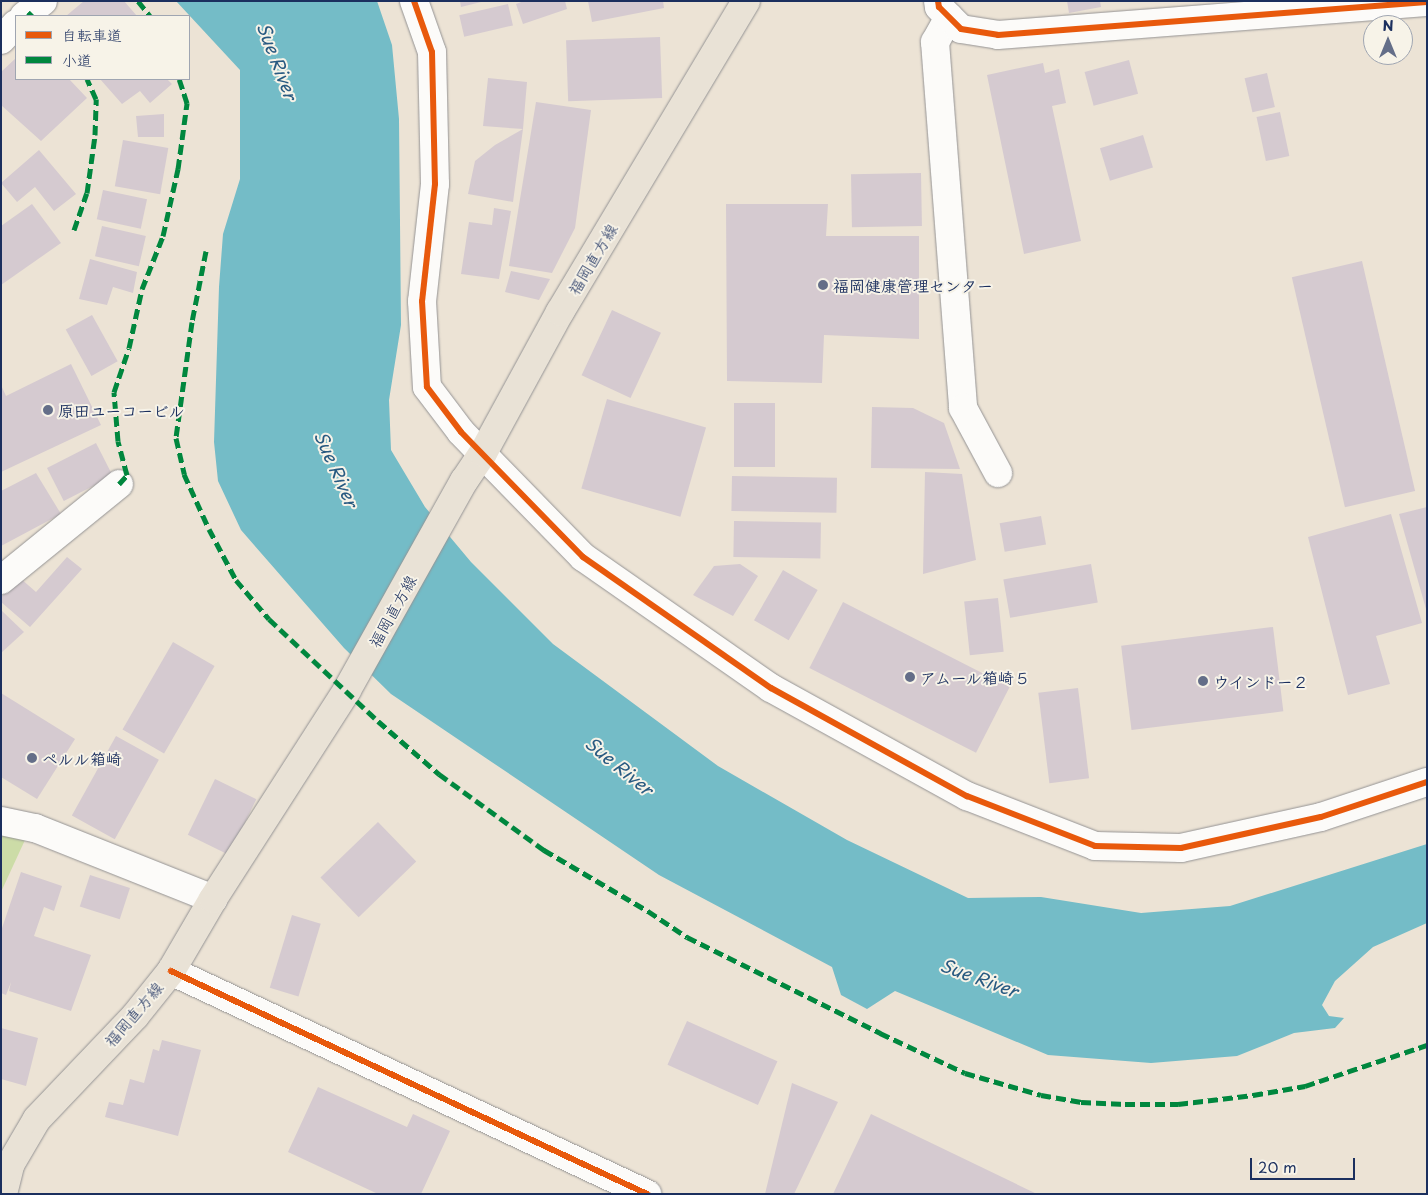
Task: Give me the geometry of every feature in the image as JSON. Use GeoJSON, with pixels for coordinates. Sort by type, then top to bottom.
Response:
{"type":"FeatureCollection","features":[{"type":"Feature","properties":{"kind":"main road","name":"福岡直方線"},"geometry":{"type":"LineString","coordinates":[[3,1194],[10,1165],[37,1119],[135,1016],[171,971],[212,899],[347,690],[464,481],[483,453],[560,312],[746,1]]}},
{"type":"Feature","properties":{"kind":"street"},"geometry":{"type":"LineString","coordinates":[[25,15],[43,1]]}},
{"type":"Feature","properties":{"kind":"street"},"geometry":{"type":"LineString","coordinates":[[414,1],[432,52],[435,184],[422,301],[427,387],[461,432],[583,557],[771,688],[968,796],[1095,846],[1181,848],[1320,817],[1427,782]]}},
{"type":"Feature","properties":{"kind":"street"},"geometry":{"type":"LineString","coordinates":[[944,9],[961,29],[998,35],[1427,2]]}},
{"type":"Feature","properties":{"kind":"street"},"geometry":{"type":"LineString","coordinates":[[944,9],[935,42],[963,408],[998,473]]}},
{"type":"Feature","properties":{"kind":"street"},"geometry":{"type":"LineString","coordinates":[[1,40],[15,25]]}},
{"type":"Feature","properties":{"kind":"street"},"geometry":{"type":"LineString","coordinates":[[1,580],[120,484]]}},
{"type":"Feature","properties":{"kind":"street"},"geometry":{"type":"LineString","coordinates":[[1,821],[35,828],[212,899]]}},
{"type":"Feature","properties":{"kind":"street"},"geometry":{"type":"LineString","coordinates":[[171,971],[647,1194]]}},
{"type":"Feature","properties":{"kind":"green space"},"geometry":{"type":"Polygon","coordinates":[[[1,835],[25,840],[1,892],[1,835]]]}},
{"type":"Feature","properties":{"kind":"water","name":"Sue River"},"geometry":{"type":"Polygon","coordinates":[[[176,1],[377,1],[392,45],[399,119],[401,325],[389,400],[391,450],[425,507],[471,562],[553,644],[718,766],[847,840],[968,898],[1041,897],[1141,913],[1230,906],[1427,844],[1427,923],[1373,947],[1335,981],[1322,1005],[1329,1016],[1344,1018],[1335,1028],[1294,1033],[1237,1056],[1151,1063],[1048,1055],[895,991],[867,1009],[841,995],[832,967],[659,875],[391,694],[344,648],[241,530],[218,481],[214,442],[219,287],[223,234],[240,179],[240,70],[176,1]]]}},
{"type":"Feature","properties":{"kind":"building"},"geometry":{"type":"Polygon","coordinates":[[[84,1],[124,1],[136,15],[67,15],[84,1]]]}},
{"type":"Feature","properties":{"kind":"building"},"geometry":{"type":"Polygon","coordinates":[[[460,1],[481,1],[481,2],[461,7],[460,1]]]}},
{"type":"Feature","properties":{"kind":"building"},"geometry":{"type":"Polygon","coordinates":[[[524,1],[565,1],[567,9],[523,24],[516,4],[524,1]]]}},
{"type":"Feature","properties":{"kind":"building"},"geometry":{"type":"Polygon","coordinates":[[[588,1],[663,1],[664,8],[592,22],[588,1]]]}},
{"type":"Feature","properties":{"kind":"building"},"geometry":{"type":"Polygon","coordinates":[[[1067,1],[1100,1],[1101,7],[1069,13],[1067,1]]]}},
{"type":"Feature","properties":{"kind":"building"},"geometry":{"type":"Polygon","coordinates":[[[508,4],[513,25],[464,37],[459,15],[508,4]]]}},
{"type":"Feature","properties":{"kind":"building"},"geometry":{"type":"Polygon","coordinates":[[[660,37],[662,98],[568,101],[566,40],[660,37]]]}},
{"type":"Feature","properties":{"kind":"building"},"geometry":{"type":"Polygon","coordinates":[[[15,59],[15,80],[70,80],[87,98],[41,141],[1,105],[1,72],[15,59]]]}},
{"type":"Feature","properties":{"kind":"building"},"geometry":{"type":"Polygon","coordinates":[[[1129,60],[1138,94],[1094,106],[1085,72],[1129,60]]]}},
{"type":"Feature","properties":{"kind":"building"},"geometry":{"type":"Polygon","coordinates":[[[1043,63],[1045,73],[1059,69],[1066,103],[1052,106],[1081,241],[1024,254],[987,75],[1043,63]]]}},
{"type":"Feature","properties":{"kind":"building"},"geometry":{"type":"Polygon","coordinates":[[[1267,73],[1275,107],[1252,112],[1245,78],[1267,73]]]}},
{"type":"Feature","properties":{"kind":"building"},"geometry":{"type":"Polygon","coordinates":[[[488,78],[527,82],[523,129],[483,126],[488,78]]]}},
{"type":"Feature","properties":{"kind":"building"},"geometry":{"type":"Polygon","coordinates":[[[101,80],[168,80],[172,84],[150,103],[140,91],[122,104],[101,80]]]}},
{"type":"Feature","properties":{"kind":"building"},"geometry":{"type":"Polygon","coordinates":[[[536,102],[591,110],[575,228],[552,273],[509,266],[536,102]]]}},
{"type":"Feature","properties":{"kind":"building"},"geometry":{"type":"Polygon","coordinates":[[[1280,112],[1289,156],[1266,161],[1257,117],[1280,112]]]}},
{"type":"Feature","properties":{"kind":"building"},"geometry":{"type":"Polygon","coordinates":[[[164,114],[164,137],[138,137],[136,116],[164,114]]]}},
{"type":"Feature","properties":{"kind":"building"},"geometry":{"type":"Polygon","coordinates":[[[523,129],[513,202],[468,194],[475,161],[495,145],[523,129]]]}},
{"type":"Feature","properties":{"kind":"building"},"geometry":{"type":"Polygon","coordinates":[[[1143,135],[1153,168],[1110,181],[1100,148],[1143,135]]]}},
{"type":"Feature","properties":{"kind":"building"},"geometry":{"type":"Polygon","coordinates":[[[123,140],[168,148],[160,194],[115,186],[123,140]]]}},
{"type":"Feature","properties":{"kind":"building"},"geometry":{"type":"Polygon","coordinates":[[[39,150],[76,194],[54,211],[35,187],[17,202],[1,183],[39,150]]]}},
{"type":"Feature","properties":{"kind":"building"},"geometry":{"type":"Polygon","coordinates":[[[921,173],[922,226],[852,227],[851,174],[921,173]]]}},
{"type":"Feature","properties":{"kind":"building"},"geometry":{"type":"Polygon","coordinates":[[[103,190],[147,199],[141,229],[97,219],[103,190]]]}},
{"type":"Feature","properties":{"kind":"building"},"geometry":{"type":"Polygon","coordinates":[[[32,204],[61,243],[1,285],[1,226],[32,204]]]}},
{"type":"Feature","properties":{"kind":"building","name":"福岡健康管理センター"},"geometry":{"type":"Polygon","coordinates":[[[726,204],[828,204],[826,236],[919,236],[919,339],[824,335],[822,383],[727,381],[726,204]]]}},
{"type":"Feature","properties":{"kind":"building"},"geometry":{"type":"Polygon","coordinates":[[[494,208],[511,211],[499,279],[461,274],[469,222],[492,225],[494,208]]]}},
{"type":"Feature","properties":{"kind":"building"},"geometry":{"type":"Polygon","coordinates":[[[102,226],[146,236],[139,266],[95,256],[102,226]]]}},
{"type":"Feature","properties":{"kind":"building"},"geometry":{"type":"Polygon","coordinates":[[[90,259],[137,272],[133,293],[113,287],[107,305],[79,299],[90,259]]]}},
{"type":"Feature","properties":{"kind":"building"},"geometry":{"type":"Polygon","coordinates":[[[1362,261],[1415,491],[1345,507],[1292,277],[1362,261]]]}},
{"type":"Feature","properties":{"kind":"building"},"geometry":{"type":"Polygon","coordinates":[[[511,271],[550,279],[539,300],[505,292],[511,271]]]}},
{"type":"Feature","properties":{"kind":"building"},"geometry":{"type":"Polygon","coordinates":[[[612,310],[661,333],[631,398],[582,375],[612,310]]]}},
{"type":"Feature","properties":{"kind":"building"},"geometry":{"type":"Polygon","coordinates":[[[92,315],[118,361],[91,376],[66,330],[92,315]]]}},
{"type":"Feature","properties":{"kind":"building","name":"原田ユーコービル"},"geometry":{"type":"Polygon","coordinates":[[[71,364],[101,425],[1,472],[1,385],[6,396],[71,364]]]}},
{"type":"Feature","properties":{"kind":"building"},"geometry":{"type":"Polygon","coordinates":[[[607,399],[706,427],[680,517],[581,488],[607,399]]]}},
{"type":"Feature","properties":{"kind":"building"},"geometry":{"type":"Polygon","coordinates":[[[734,403],[775,403],[775,467],[734,467],[734,403]]]}},
{"type":"Feature","properties":{"kind":"building"},"geometry":{"type":"Polygon","coordinates":[[[872,407],[913,408],[944,423],[960,469],[871,468],[872,407]]]}},
{"type":"Feature","properties":{"kind":"building"},"geometry":{"type":"Polygon","coordinates":[[[96,443],[113,476],[64,501],[47,468],[96,443]]]}},
{"type":"Feature","properties":{"kind":"building"},"geometry":{"type":"Polygon","coordinates":[[[925,472],[962,474],[976,560],[923,574],[925,472]]]}},
{"type":"Feature","properties":{"kind":"building"},"geometry":{"type":"Polygon","coordinates":[[[36,473],[61,514],[1,546],[1,491],[36,473]]]}},
{"type":"Feature","properties":{"kind":"building"},"geometry":{"type":"Polygon","coordinates":[[[732,476],[837,478],[836,513],[731,511],[732,476]]]}},
{"type":"Feature","properties":{"kind":"building"},"geometry":{"type":"Polygon","coordinates":[[[1427,507],[1427,609],[1426,609],[1399,514],[1427,507]]]}},
{"type":"Feature","properties":{"kind":"building"},"geometry":{"type":"Polygon","coordinates":[[[1391,514],[1422,623],[1376,636],[1390,684],[1348,695],[1308,537],[1391,514]]]}},
{"type":"Feature","properties":{"kind":"building"},"geometry":{"type":"Polygon","coordinates":[[[1041,516],[1046,545],[1005,552],[1000,523],[1041,516]]]}},
{"type":"Feature","properties":{"kind":"building"},"geometry":{"type":"Polygon","coordinates":[[[734,521],[821,523],[820,559],[733,557],[734,521]]]}},
{"type":"Feature","properties":{"kind":"building"},"geometry":{"type":"Polygon","coordinates":[[[67,557],[82,569],[30,627],[1,602],[1,597],[20,578],[36,592],[67,557]]]}},
{"type":"Feature","properties":{"kind":"building"},"geometry":{"type":"Polygon","coordinates":[[[740,564],[758,576],[733,616],[693,595],[714,566],[740,564]]]}},
{"type":"Feature","properties":{"kind":"building"},"geometry":{"type":"Polygon","coordinates":[[[1091,564],[1098,602],[1010,618],[1003,579],[1091,564]]]}},
{"type":"Feature","properties":{"kind":"building"},"geometry":{"type":"Polygon","coordinates":[[[783,570],[818,590],[789,640],[754,620],[783,570]]]}},
{"type":"Feature","properties":{"kind":"building"},"geometry":{"type":"Polygon","coordinates":[[[998,598],[1004,652],[970,655],[964,602],[998,598]]]}},
{"type":"Feature","properties":{"kind":"building","name":"アムール箱崎５"},"geometry":{"type":"Polygon","coordinates":[[[843,602],[1010,687],[976,753],[809,668],[843,602]]]}},
{"type":"Feature","properties":{"kind":"building"},"geometry":{"type":"Polygon","coordinates":[[[1,610],[24,632],[1,653],[1,610]]]}},
{"type":"Feature","properties":{"kind":"building","name":"ウインドー２"},"geometry":{"type":"Polygon","coordinates":[[[1273,627],[1283,711],[1131,730],[1121,646],[1273,627]]]}},
{"type":"Feature","properties":{"kind":"building"},"geometry":{"type":"Polygon","coordinates":[[[173,642],[215,666],[164,753],[122,729],[173,642]]]}},
{"type":"Feature","properties":{"kind":"building"},"geometry":{"type":"Polygon","coordinates":[[[1078,688],[1089,778],[1049,783],[1038,693],[1078,688]]]}},
{"type":"Feature","properties":{"kind":"building","name":"ペルル箱崎"},"geometry":{"type":"Polygon","coordinates":[[[1,693],[75,739],[37,799],[1,777],[1,693]]]}},
{"type":"Feature","properties":{"kind":"building"},"geometry":{"type":"Polygon","coordinates":[[[116,736],[159,760],[115,839],[72,816],[116,736]]]}},
{"type":"Feature","properties":{"kind":"building"},"geometry":{"type":"Polygon","coordinates":[[[215,779],[256,799],[229,855],[188,835],[215,779]]]}},
{"type":"Feature","properties":{"kind":"building"},"geometry":{"type":"Polygon","coordinates":[[[378,822],[416,862],[359,917],[320,878],[378,822]]]}},
{"type":"Feature","properties":{"kind":"building"},"geometry":{"type":"Polygon","coordinates":[[[21,872],[62,886],[54,911],[44,907],[34,936],[91,955],[71,1011],[9,991],[11,982],[6,995],[1,993],[1,931],[21,872]]]}},
{"type":"Feature","properties":{"kind":"building"},"geometry":{"type":"Polygon","coordinates":[[[90,875],[130,888],[120,919],[80,906],[90,875]]]}},
{"type":"Feature","properties":{"kind":"building"},"geometry":{"type":"Polygon","coordinates":[[[292,915],[321,924],[298,996],[270,988],[292,915]]]}},
{"type":"Feature","properties":{"kind":"building"},"geometry":{"type":"Polygon","coordinates":[[[687,1021],[777,1061],[758,1105],[667,1065],[687,1021]]]}},
{"type":"Feature","properties":{"kind":"building"},"geometry":{"type":"Polygon","coordinates":[[[1,1028],[38,1038],[26,1086],[1,1079],[1,1028]]]}},
{"type":"Feature","properties":{"kind":"building"},"geometry":{"type":"Polygon","coordinates":[[[162,1040],[201,1050],[178,1136],[105,1117],[109,1102],[123,1105],[130,1079],[144,1083],[153,1049],[159,1051],[162,1040]]]}},
{"type":"Feature","properties":{"kind":"building"},"geometry":{"type":"Polygon","coordinates":[[[792,1083],[838,1102],[794,1194],[765,1194],[792,1083]]]}},
{"type":"Feature","properties":{"kind":"building"},"geometry":{"type":"Polygon","coordinates":[[[318,1087],[407,1127],[413,1114],[450,1131],[421,1194],[378,1194],[288,1152],[318,1087]]]}},
{"type":"Feature","properties":{"kind":"building"},"geometry":{"type":"Polygon","coordinates":[[[871,1114],[1037,1194],[833,1194],[871,1114]]]}},
{"type":"Feature","properties":{"kind":"marked path"},"geometry":{"type":"LineString","coordinates":[[138,1],[149,15]]}},
{"type":"Feature","properties":{"kind":"marked path"},"geometry":{"type":"LineString","coordinates":[[28,12],[31,15]]}},
{"type":"Feature","properties":{"kind":"marked path"},"geometry":{"type":"LineString","coordinates":[[74,230],[87,193],[95,135],[96,99],[87,80]]}},
{"type":"Feature","properties":{"kind":"marked path"},"geometry":{"type":"LineString","coordinates":[[119,484],[127,475],[118,441],[114,392],[129,348],[142,289],[163,236],[178,169],[187,103],[179,80]]}},
{"type":"Feature","properties":{"kind":"marked path"},"geometry":{"type":"LineString","coordinates":[[206,251],[192,322],[176,438],[184,474],[209,529],[236,580],[269,619],[378,721],[439,774],[544,850],[648,911],[687,937],[880,1033],[965,1073],[1041,1095],[1081,1102],[1125,1104],[1178,1104],[1253,1095],[1305,1086],[1427,1045]]}},
{"type":"Feature","properties":{"kind":"cycle path"},"geometry":{"type":"LineString","coordinates":[[414,1],[432,52],[435,184],[422,301],[427,387],[461,432],[583,557],[771,688],[967,796],[1095,846],[1181,848],[1321,817],[1427,782]]}},
{"type":"Feature","properties":{"kind":"cycle path"},"geometry":{"type":"LineString","coordinates":[[938,1],[939,7],[961,29],[998,35],[1427,2]]}},
{"type":"Feature","properties":{"kind":"cycle path"},"geometry":{"type":"LineString","coordinates":[[171,971],[647,1194]]}},
{"type":"Feature","properties":{"kind":"place","name":"福岡健康管理センター"},"geometry":{"type":"Point","coordinates":[823,285]}},
{"type":"Feature","properties":{"kind":"place","name":"原田ユーコービル"},"geometry":{"type":"Point","coordinates":[48,410]}},
{"type":"Feature","properties":{"kind":"place","name":"アムール箱崎５"},"geometry":{"type":"Point","coordinates":[910,677]}},
{"type":"Feature","properties":{"kind":"place","name":"ウインドー２"},"geometry":{"type":"Point","coordinates":[1203,681]}},
{"type":"Feature","properties":{"kind":"place","name":"ペルル箱崎"},"geometry":{"type":"Point","coordinates":[32,758]}}]}
